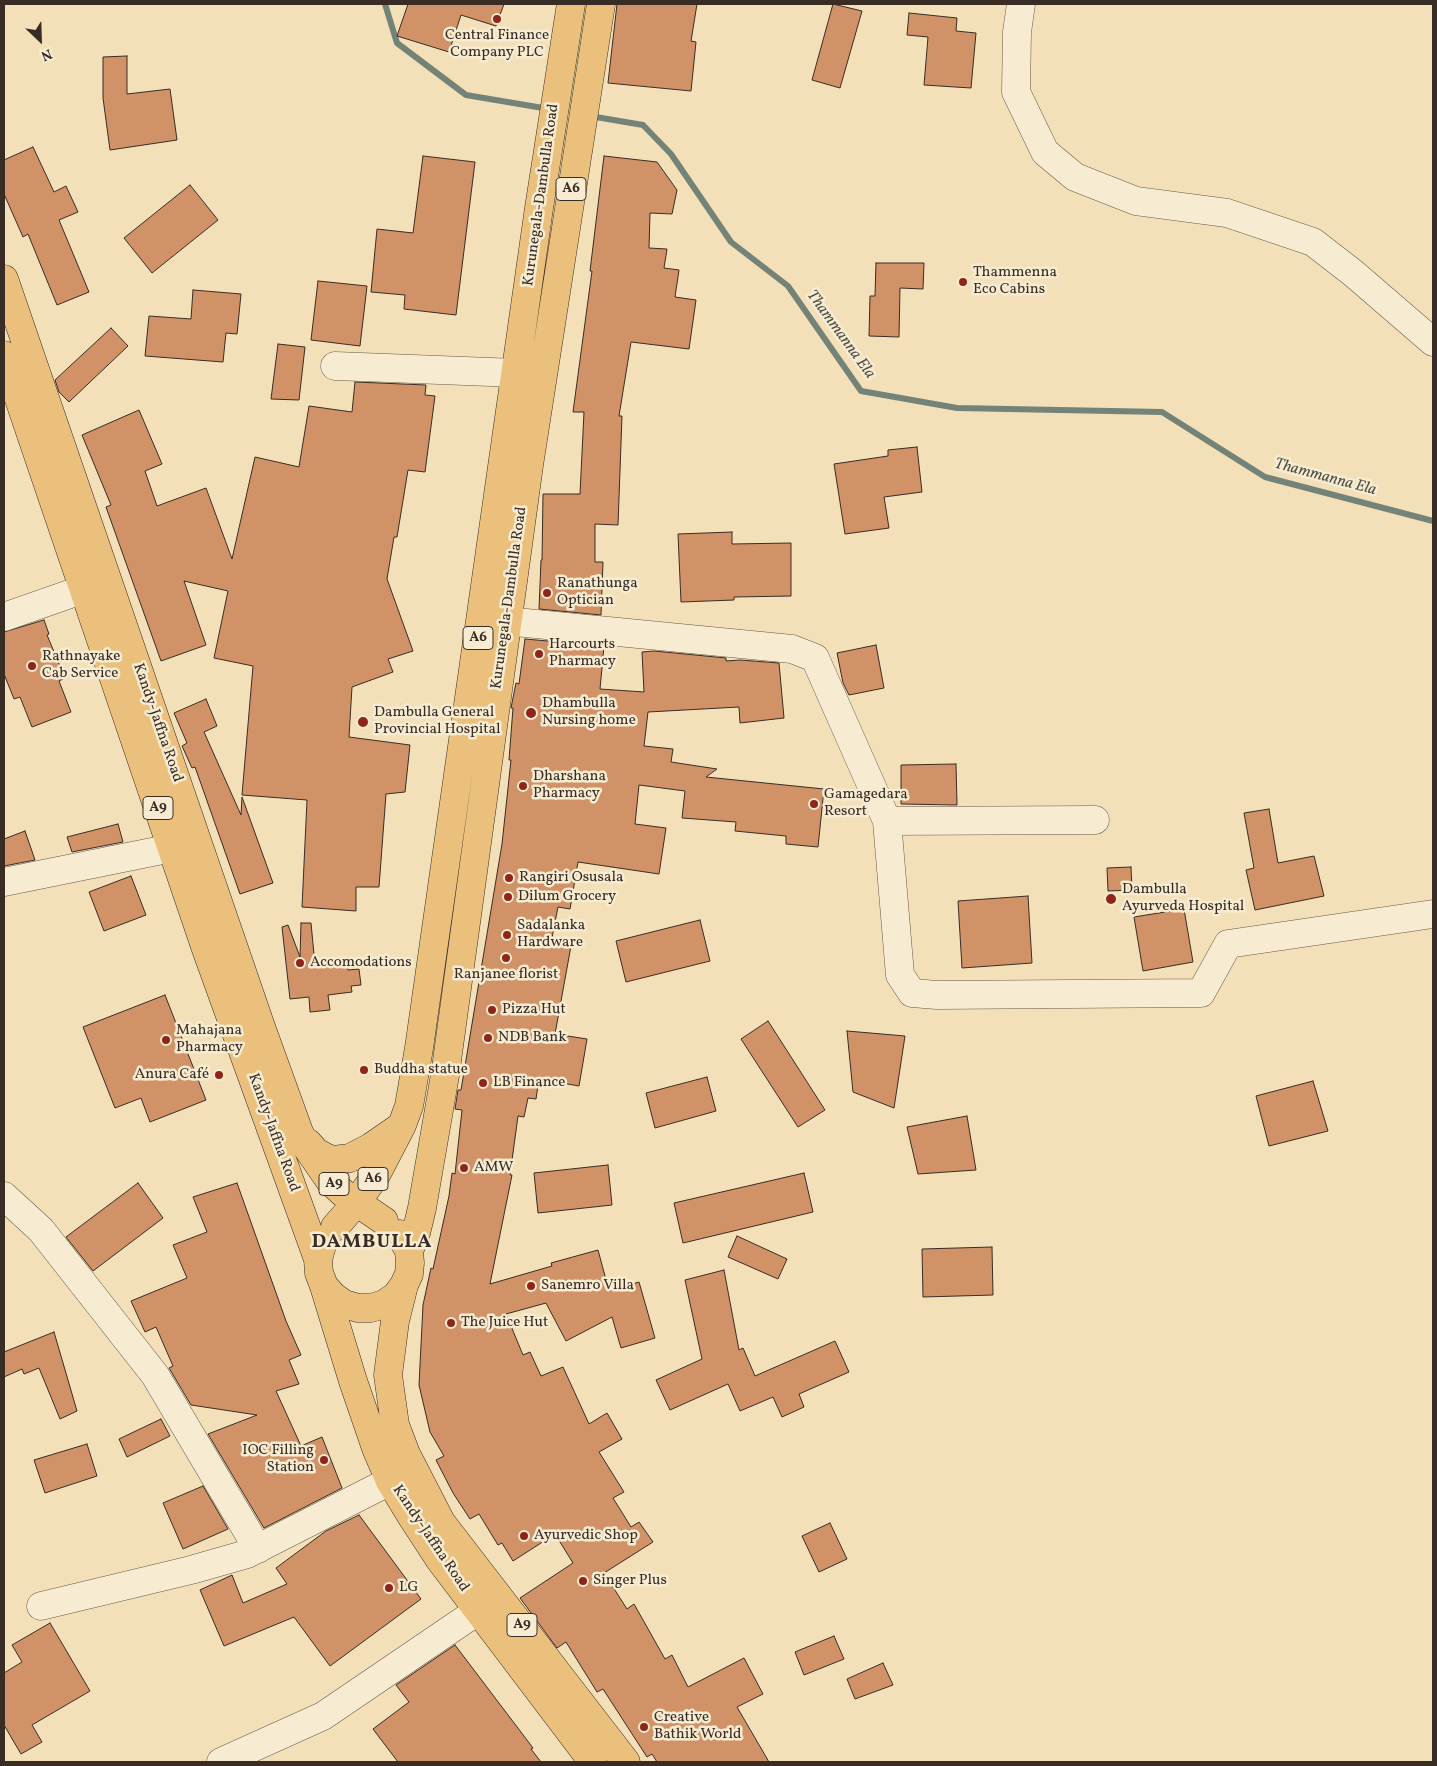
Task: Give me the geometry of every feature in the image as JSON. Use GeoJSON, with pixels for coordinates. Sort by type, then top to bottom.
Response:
{"type":"FeatureCollection","features":[{"type":"Feature","properties":{"kind":"highway","name":"Kurunegala-Dambulla Road"},"geometry":{"type":"LineString","coordinates":[[335,1227],[356,1203],[376,1175],[402,1125],[409,1106],[571,4]]}},
{"type":"Feature","properties":{"kind":"highway","name":"Kurunegala-Dambulla Road"},"geometry":{"type":"LineString","coordinates":[[409,1251],[422,1208],[445,1075],[529,465],[600,4]]}},
{"type":"Feature","properties":{"kind":"highway","name":"Kandy-Jaffna Road"},"geometry":{"type":"LineString","coordinates":[[4,279],[71,514],[96,586],[300,1132],[308,1149],[330,1181],[343,1194],[384,1221]]}},
{"type":"Feature","properties":{"kind":"highway","name":"Kandy-Jaffna Road"},"geometry":{"type":"LineString","coordinates":[[4,355],[71,514]]}},
{"type":"Feature","properties":{"kind":"highway","name":"Kandy-Jaffna Road"},"geometry":{"type":"LineString","coordinates":[[96,586],[172,848],[212,966],[318,1259]]}},
{"type":"Feature","properties":{"kind":"highway"},"geometry":{"type":"LineString","coordinates":[[463,740],[490,742]]}},
{"type":"Feature","properties":{"kind":"highway"},"geometry":{"type":"LineString","coordinates":[[300,1132],[311,1147],[321,1156],[334,1160],[356,1156],[402,1125]]}},
{"type":"Feature","properties":{"kind":"highway"},"geometry":{"type":"LineString","coordinates":[[358,1216],[384,1221],[395,1228],[404,1238],[409,1251],[410,1268],[404,1285],[396,1296],[384,1304],[371,1308],[358,1308],[344,1304],[324,1286],[319,1273],[318,1259],[326,1236],[346,1220],[358,1216]]}},
{"type":"Feature","properties":{"kind":"highway","name":"Kandy-Jaffna Road"},"geometry":{"type":"LineString","coordinates":[[404,1285],[395,1321],[388,1375],[395,1425],[406,1454],[441,1522],[490,1605],[593,1762]]}},
{"type":"Feature","properties":{"kind":"highway","name":"Kandy-Jaffna Road"},"geometry":{"type":"LineString","coordinates":[[324,1286],[376,1448],[390,1481],[410,1514],[440,1560],[490,1605],[626,1762]]}},
{"type":"Feature","properties":{"kind":"street"},"geometry":{"type":"LineString","coordinates":[[1021,4],[1016,32],[1016,92],[1045,152],[1075,177],[1136,201],[1227,213],[1313,242],[1433,342]]}},
{"type":"Feature","properties":{"kind":"street"},"geometry":{"type":"LineString","coordinates":[[335,366],[517,373]]}},
{"type":"Feature","properties":{"kind":"street"},"geometry":{"type":"LineString","coordinates":[[4,616],[96,586]]}},
{"type":"Feature","properties":{"kind":"street"},"geometry":{"type":"LineString","coordinates":[[481,619],[792,649],[815,658],[887,821],[900,974],[912,994],[1201,993],[1228,944],[1433,914]]}},
{"type":"Feature","properties":{"kind":"street"},"geometry":{"type":"LineString","coordinates":[[887,821],[1095,820]]}},
{"type":"Feature","properties":{"kind":"street"},"geometry":{"type":"LineString","coordinates":[[4,882],[172,848]]}},
{"type":"Feature","properties":{"kind":"street"},"geometry":{"type":"LineString","coordinates":[[4,1196],[41,1230],[155,1375],[258,1549]]}},
{"type":"Feature","properties":{"kind":"street"},"geometry":{"type":"LineString","coordinates":[[41,1606],[190,1570],[247,1554],[390,1481]]}},
{"type":"Feature","properties":{"kind":"street"},"geometry":{"type":"LineString","coordinates":[[221,1762],[323,1716],[490,1605]]}},
{"type":"Feature","properties":{"kind":"building"},"geometry":{"type":"Polygon","coordinates":[[[408,4],[504,4],[496,26],[461,15],[449,52],[397,36],[408,4]]]}},
{"type":"Feature","properties":{"kind":"building"},"geometry":{"type":"Polygon","coordinates":[[[617,4],[697,4],[691,41],[696,42],[691,91],[608,83],[617,4]]]}},
{"type":"Feature","properties":{"kind":"building"},"geometry":{"type":"Polygon","coordinates":[[[833,4],[862,11],[840,88],[812,80],[833,4]]]}},
{"type":"Feature","properties":{"kind":"building"},"geometry":{"type":"Polygon","coordinates":[[[909,13],[957,18],[956,31],[976,33],[971,88],[924,85],[928,37],[907,35],[909,13]]]}},
{"type":"Feature","properties":{"kind":"building"},"geometry":{"type":"Polygon","coordinates":[[[127,56],[127,94],[170,89],[177,140],[110,150],[103,98],[103,57],[127,56]]]}},
{"type":"Feature","properties":{"kind":"building"},"geometry":{"type":"Polygon","coordinates":[[[33,147],[54,192],[66,186],[78,212],[59,220],[89,292],[57,305],[28,234],[23,237],[4,194],[4,160],[33,147]]]}},
{"type":"Feature","properties":{"kind":"building"},"geometry":{"type":"Polygon","coordinates":[[[423,156],[475,162],[456,315],[404,309],[405,295],[371,292],[377,229],[413,233],[423,156]]]}},
{"type":"Feature","properties":{"kind":"building"},"geometry":{"type":"Polygon","coordinates":[[[604,156],[657,162],[677,190],[672,214],[650,213],[649,248],[667,249],[664,268],[679,270],[675,297],[696,300],[689,349],[631,342],[619,416],[622,416],[618,525],[595,524],[595,562],[603,562],[601,615],[539,609],[543,494],[580,494],[584,412],[573,412],[592,271],[590,271],[604,156]]]}},
{"type":"Feature","properties":{"kind":"building"},"geometry":{"type":"Polygon","coordinates":[[[190,185],[218,220],[152,273],[124,238],[190,185]]]}},
{"type":"Feature","properties":{"kind":"building"},"geometry":{"type":"Polygon","coordinates":[[[876,263],[924,263],[923,289],[900,288],[899,337],[869,336],[870,296],[875,296],[876,263]]]}},
{"type":"Feature","properties":{"kind":"building"},"geometry":{"type":"Polygon","coordinates":[[[318,281],[367,286],[360,346],[311,340],[318,281]]]}},
{"type":"Feature","properties":{"kind":"building"},"geometry":{"type":"Polygon","coordinates":[[[193,290],[241,294],[237,334],[226,333],[223,362],[145,356],[149,316],[191,319],[193,290]]]}},
{"type":"Feature","properties":{"kind":"building"},"geometry":{"type":"Polygon","coordinates":[[[111,328],[128,346],[69,402],[59,392],[55,380],[111,328]]]}},
{"type":"Feature","properties":{"kind":"building"},"geometry":{"type":"Polygon","coordinates":[[[278,344],[305,347],[299,400],[271,399],[278,344]]]}},
{"type":"Feature","properties":{"kind":"building"},"geometry":{"type":"Polygon","coordinates":[[[355,382],[426,385],[425,395],[435,396],[425,472],[408,470],[397,537],[394,537],[387,579],[413,651],[388,659],[393,672],[352,687],[349,737],[410,745],[405,792],[386,794],[379,887],[356,887],[356,911],[302,907],[307,800],[242,795],[253,666],[214,658],[228,591],[184,581],[206,645],[161,661],[106,507],[111,505],[82,435],[139,410],[162,464],[145,471],[157,506],[206,488],[232,559],[255,457],[299,467],[309,406],[352,412],[355,382]]]}},
{"type":"Feature","properties":{"kind":"building"},"geometry":{"type":"Polygon","coordinates":[[[917,447],[922,492],[884,497],[889,528],[845,534],[834,464],[888,456],[888,450],[917,447]]]}},
{"type":"Feature","properties":{"kind":"building"},"geometry":{"type":"Polygon","coordinates":[[[732,532],[732,544],[791,543],[791,596],[734,597],[734,600],[681,602],[678,534],[732,532]]]}},
{"type":"Feature","properties":{"kind":"building"},"geometry":{"type":"Polygon","coordinates":[[[44,620],[49,634],[47,635],[65,678],[59,681],[71,712],[32,727],[20,697],[14,699],[4,674],[4,632],[44,620]]]}},
{"type":"Feature","properties":{"kind":"building"},"geometry":{"type":"Polygon","coordinates":[[[525,639],[604,646],[600,689],[644,692],[642,652],[654,651],[726,658],[726,661],[740,660],[779,663],[784,718],[740,723],[739,707],[648,712],[644,746],[673,749],[671,762],[717,769],[706,777],[824,789],[818,847],[786,844],[786,836],[735,831],[736,822],[682,818],[685,791],[639,785],[635,824],[666,828],[659,874],[578,862],[570,909],[558,907],[551,943],[571,946],[555,1034],[587,1039],[579,1086],[539,1079],[536,1099],[528,1098],[524,1117],[518,1116],[510,1175],[512,1175],[490,1284],[552,1266],[551,1263],[598,1250],[609,1291],[639,1282],[655,1338],[621,1348],[612,1317],[566,1341],[546,1303],[506,1314],[523,1355],[530,1352],[541,1376],[563,1367],[589,1424],[607,1413],[622,1439],[599,1452],[624,1492],[613,1498],[631,1527],[639,1522],[653,1542],[604,1573],[627,1609],[634,1604],[665,1659],[672,1655],[688,1687],[744,1658],[763,1694],[737,1707],[769,1762],[657,1762],[652,1754],[647,1757],[603,1689],[597,1692],[566,1642],[557,1648],[520,1598],[573,1563],[555,1534],[513,1561],[502,1543],[498,1545],[479,1514],[470,1519],[453,1493],[436,1460],[444,1456],[430,1432],[419,1385],[423,1305],[431,1268],[433,1269],[449,1196],[452,1173],[455,1174],[462,1110],[455,1109],[458,1090],[461,1090],[502,844],[511,760],[509,760],[513,708],[511,708],[516,683],[519,684],[525,639]]]}},
{"type":"Feature","properties":{"kind":"building"},"geometry":{"type":"Polygon","coordinates":[[[876,645],[884,688],[849,695],[843,683],[837,653],[876,645]]]}},
{"type":"Feature","properties":{"kind":"building"},"geometry":{"type":"Polygon","coordinates":[[[206,699],[217,726],[204,732],[241,815],[242,797],[273,883],[240,894],[195,767],[192,768],[182,746],[187,743],[174,713],[206,699]]]}},
{"type":"Feature","properties":{"kind":"building"},"geometry":{"type":"Polygon","coordinates":[[[956,764],[957,805],[901,804],[901,765],[956,764]]]}},
{"type":"Feature","properties":{"kind":"building"},"geometry":{"type":"Polygon","coordinates":[[[1269,809],[1278,863],[1314,856],[1324,896],[1255,910],[1246,870],[1254,868],[1244,813],[1269,809]]]}},
{"type":"Feature","properties":{"kind":"building"},"geometry":{"type":"Polygon","coordinates":[[[118,824],[123,842],[72,852],[67,837],[118,824]]]}},
{"type":"Feature","properties":{"kind":"building"},"geometry":{"type":"Polygon","coordinates":[[[25,831],[35,860],[4,866],[4,839],[25,831]]]}},
{"type":"Feature","properties":{"kind":"building"},"geometry":{"type":"Polygon","coordinates":[[[1131,867],[1132,890],[1108,891],[1107,868],[1131,867]]]}},
{"type":"Feature","properties":{"kind":"building"},"geometry":{"type":"Polygon","coordinates":[[[131,876],[146,915],[104,931],[89,892],[131,876]]]}},
{"type":"Feature","properties":{"kind":"building"},"geometry":{"type":"Polygon","coordinates":[[[1028,896],[1032,963],[962,968],[958,901],[1028,896]]]}},
{"type":"Feature","properties":{"kind":"building"},"geometry":{"type":"Polygon","coordinates":[[[1184,909],[1193,962],[1143,971],[1134,917],[1184,909]]]}},
{"type":"Feature","properties":{"kind":"building"},"geometry":{"type":"Polygon","coordinates":[[[700,920],[710,961],[626,982],[616,941],[700,920]]]}},
{"type":"Feature","properties":{"kind":"building","name":"Accomodations"},"geometry":{"type":"Polygon","coordinates":[[[301,923],[311,923],[315,965],[347,961],[348,970],[359,969],[361,985],[351,986],[352,992],[328,995],[330,1010],[310,1012],[309,997],[290,999],[282,927],[288,925],[300,957],[301,923]]]}},
{"type":"Feature","properties":{"kind":"building"},"geometry":{"type":"Polygon","coordinates":[[[165,995],[206,1100],[150,1122],[141,1098],[115,1108],[83,1027],[165,995]]]}},
{"type":"Feature","properties":{"kind":"building"},"geometry":{"type":"Polygon","coordinates":[[[768,1021],[825,1110],[798,1127],[741,1039],[768,1021]]]}},
{"type":"Feature","properties":{"kind":"building"},"geometry":{"type":"Polygon","coordinates":[[[847,1031],[905,1036],[894,1108],[853,1092],[847,1031]]]}},
{"type":"Feature","properties":{"kind":"building"},"geometry":{"type":"Polygon","coordinates":[[[707,1077],[716,1111],[655,1128],[646,1093],[707,1077]]]}},
{"type":"Feature","properties":{"kind":"building"},"geometry":{"type":"Polygon","coordinates":[[[1313,1081],[1328,1131],[1269,1146],[1256,1096],[1313,1081]]]}},
{"type":"Feature","properties":{"kind":"building"},"geometry":{"type":"Polygon","coordinates":[[[967,1116],[976,1170],[918,1174],[907,1127],[967,1116]]]}},
{"type":"Feature","properties":{"kind":"building"},"geometry":{"type":"Polygon","coordinates":[[[608,1165],[612,1205],[538,1213],[534,1173],[608,1165]]]}},
{"type":"Feature","properties":{"kind":"building"},"geometry":{"type":"Polygon","coordinates":[[[804,1173],[813,1212],[683,1243],[674,1203],[804,1173]]]}},
{"type":"Feature","properties":{"kind":"building"},"geometry":{"type":"Polygon","coordinates":[[[138,1183],[163,1218],[93,1271],[66,1237],[138,1183]]]}},
{"type":"Feature","properties":{"kind":"building"},"geometry":{"type":"Polygon","coordinates":[[[237,1183],[286,1321],[301,1355],[289,1360],[299,1384],[276,1391],[301,1446],[322,1437],[342,1488],[264,1528],[208,1434],[257,1415],[191,1405],[169,1368],[173,1366],[156,1327],[145,1332],[131,1301],[187,1278],[173,1245],[207,1232],[193,1197],[237,1183]]]}},
{"type":"Feature","properties":{"kind":"building"},"geometry":{"type":"Polygon","coordinates":[[[737,1236],[787,1259],[778,1279],[728,1257],[737,1236]]]}},
{"type":"Feature","properties":{"kind":"building"},"geometry":{"type":"Polygon","coordinates":[[[992,1247],[993,1295],[923,1297],[922,1249],[992,1247]]]}},
{"type":"Feature","properties":{"kind":"building"},"geometry":{"type":"Polygon","coordinates":[[[724,1270],[739,1350],[743,1348],[755,1376],[835,1341],[849,1372],[799,1394],[804,1407],[782,1417],[773,1397],[740,1411],[728,1384],[670,1410],[656,1380],[702,1359],[685,1280],[724,1270]]]}},
{"type":"Feature","properties":{"kind":"building"},"geometry":{"type":"Polygon","coordinates":[[[54,1332],[77,1411],[60,1419],[39,1368],[24,1374],[22,1369],[4,1377],[4,1352],[54,1332]]]}},
{"type":"Feature","properties":{"kind":"building"},"geometry":{"type":"Polygon","coordinates":[[[161,1419],[170,1436],[127,1457],[119,1439],[161,1419]]]}},
{"type":"Feature","properties":{"kind":"building"},"geometry":{"type":"Polygon","coordinates":[[[87,1444],[97,1476],[45,1493],[34,1460],[87,1444]]]}},
{"type":"Feature","properties":{"kind":"building"},"geometry":{"type":"Polygon","coordinates":[[[203,1486],[228,1529],[183,1549],[163,1503],[203,1486]]]}},
{"type":"Feature","properties":{"kind":"building"},"geometry":{"type":"Polygon","coordinates":[[[359,1515],[421,1599],[330,1666],[294,1617],[224,1646],[200,1590],[232,1575],[243,1603],[287,1584],[276,1568],[326,1531],[359,1515]]]}},
{"type":"Feature","properties":{"kind":"building"},"geometry":{"type":"Polygon","coordinates":[[[830,1523],[847,1559],[819,1572],[802,1536],[830,1523]]]}},
{"type":"Feature","properties":{"kind":"building"},"geometry":{"type":"Polygon","coordinates":[[[50,1623],[90,1691],[32,1725],[42,1742],[21,1754],[4,1725],[4,1673],[22,1662],[12,1645],[50,1623]]]}},
{"type":"Feature","properties":{"kind":"building"},"geometry":{"type":"Polygon","coordinates":[[[834,1636],[844,1659],[804,1675],[795,1652],[834,1636]]]}},
{"type":"Feature","properties":{"kind":"building"},"geometry":{"type":"Polygon","coordinates":[[[455,1645],[533,1748],[531,1749],[541,1762],[398,1762],[373,1729],[409,1702],[396,1685],[455,1645]]]}},
{"type":"Feature","properties":{"kind":"building"},"geometry":{"type":"Polygon","coordinates":[[[883,1663],[893,1685],[855,1699],[847,1679],[883,1663]]]}},
{"type":"Feature","properties":{"kind":"waterway","name":"Thammanna Ela"},"geometry":{"type":"LineString","coordinates":[[385,4],[397,43],[466,95],[549,109]]}},
{"type":"Feature","properties":{"kind":"waterway","name":"Thammanna Ela"},"geometry":{"type":"LineString","coordinates":[[590,116],[643,125],[671,154],[731,242],[788,286],[861,391],[957,408],[1162,412],[1265,477],[1433,521]]}},
{"type":"Feature","properties":{"kind":"place","name":"Central Finance Company PLC"},"geometry":{"type":"Point","coordinates":[497,19]}},
{"type":"Feature","properties":{"kind":"place","name":"Thammenna Eco Cabins"},"geometry":{"type":"Point","coordinates":[963,282]}},
{"type":"Feature","properties":{"kind":"place","name":"Ranathunga Optician"},"geometry":{"type":"Point","coordinates":[547,593]}},
{"type":"Feature","properties":{"kind":"place","name":"Harcourts Pharmacy"},"geometry":{"type":"Point","coordinates":[539,654]}},
{"type":"Feature","properties":{"kind":"place","name":"Rathnayake Cab Service"},"geometry":{"type":"Point","coordinates":[32,666]}},
{"type":"Feature","properties":{"kind":"place","name":"Dhambulla Nursing home"},"geometry":{"type":"Point","coordinates":[531,713]}},
{"type":"Feature","properties":{"kind":"place","name":"Dambulla General Provincial Hospital"},"geometry":{"type":"Point","coordinates":[363,722]}},
{"type":"Feature","properties":{"kind":"place","name":"Dharshana Pharmacy"},"geometry":{"type":"Point","coordinates":[523,786]}},
{"type":"Feature","properties":{"kind":"place","name":"Gamagedara Resort"},"geometry":{"type":"Point","coordinates":[814,804]}},
{"type":"Feature","properties":{"kind":"place","name":"Rangiri Osusala"},"geometry":{"type":"Point","coordinates":[509,878]}},
{"type":"Feature","properties":{"kind":"place","name":"Dilum Grocery"},"geometry":{"type":"Point","coordinates":[508,897]}},
{"type":"Feature","properties":{"kind":"place","name":"Dambulla Ayurveda Hospital"},"geometry":{"type":"Point","coordinates":[1111,899]}},
{"type":"Feature","properties":{"kind":"place","name":"Sadalanka Hardware"},"geometry":{"type":"Point","coordinates":[507,935]}},
{"type":"Feature","properties":{"kind":"place","name":"Ranjanee florist"},"geometry":{"type":"Point","coordinates":[506,958]}},
{"type":"Feature","properties":{"kind":"place","name":"Accomodations"},"geometry":{"type":"Point","coordinates":[300,963]}},
{"type":"Feature","properties":{"kind":"place","name":"Pizza Hut"},"geometry":{"type":"Point","coordinates":[492,1010]}},
{"type":"Feature","properties":{"kind":"place","name":"NDB Bank"},"geometry":{"type":"Point","coordinates":[488,1038]}},
{"type":"Feature","properties":{"kind":"place","name":"Mahajana Pharmacy"},"geometry":{"type":"Point","coordinates":[166,1040]}},
{"type":"Feature","properties":{"kind":"place","name":"Buddha statue"},"geometry":{"type":"Point","coordinates":[364,1070]}},
{"type":"Feature","properties":{"kind":"place","name":"Anura Café"},"geometry":{"type":"Point","coordinates":[219,1075]}},
{"type":"Feature","properties":{"kind":"place","name":"LB Finance"},"geometry":{"type":"Point","coordinates":[483,1083]}},
{"type":"Feature","properties":{"kind":"place","name":"AMW"},"geometry":{"type":"Point","coordinates":[464,1168]}},
{"type":"Feature","properties":{"kind":"place","name":"Sanemro Villa"},"geometry":{"type":"Point","coordinates":[531,1286]}},
{"type":"Feature","properties":{"kind":"place","name":"The Juice Hut"},"geometry":{"type":"Point","coordinates":[451,1323]}},
{"type":"Feature","properties":{"kind":"place","name":"IOC Filling Station"},"geometry":{"type":"Point","coordinates":[324,1460]}},
{"type":"Feature","properties":{"kind":"place","name":"Ayurvedic Shop"},"geometry":{"type":"Point","coordinates":[524,1536]}},
{"type":"Feature","properties":{"kind":"place","name":"Singer Plus"},"geometry":{"type":"Point","coordinates":[583,1581]}},
{"type":"Feature","properties":{"kind":"place","name":"LG"},"geometry":{"type":"Point","coordinates":[389,1588]}},
{"type":"Feature","properties":{"kind":"place","name":"Creative Bathik World"},"geometry":{"type":"Point","coordinates":[644,1727]}},
{"type":"Feature","properties":{"kind":"district","name":"DAMBULLA"},"geometry":{"type":"Point","coordinates":[372,1243]}}]}
